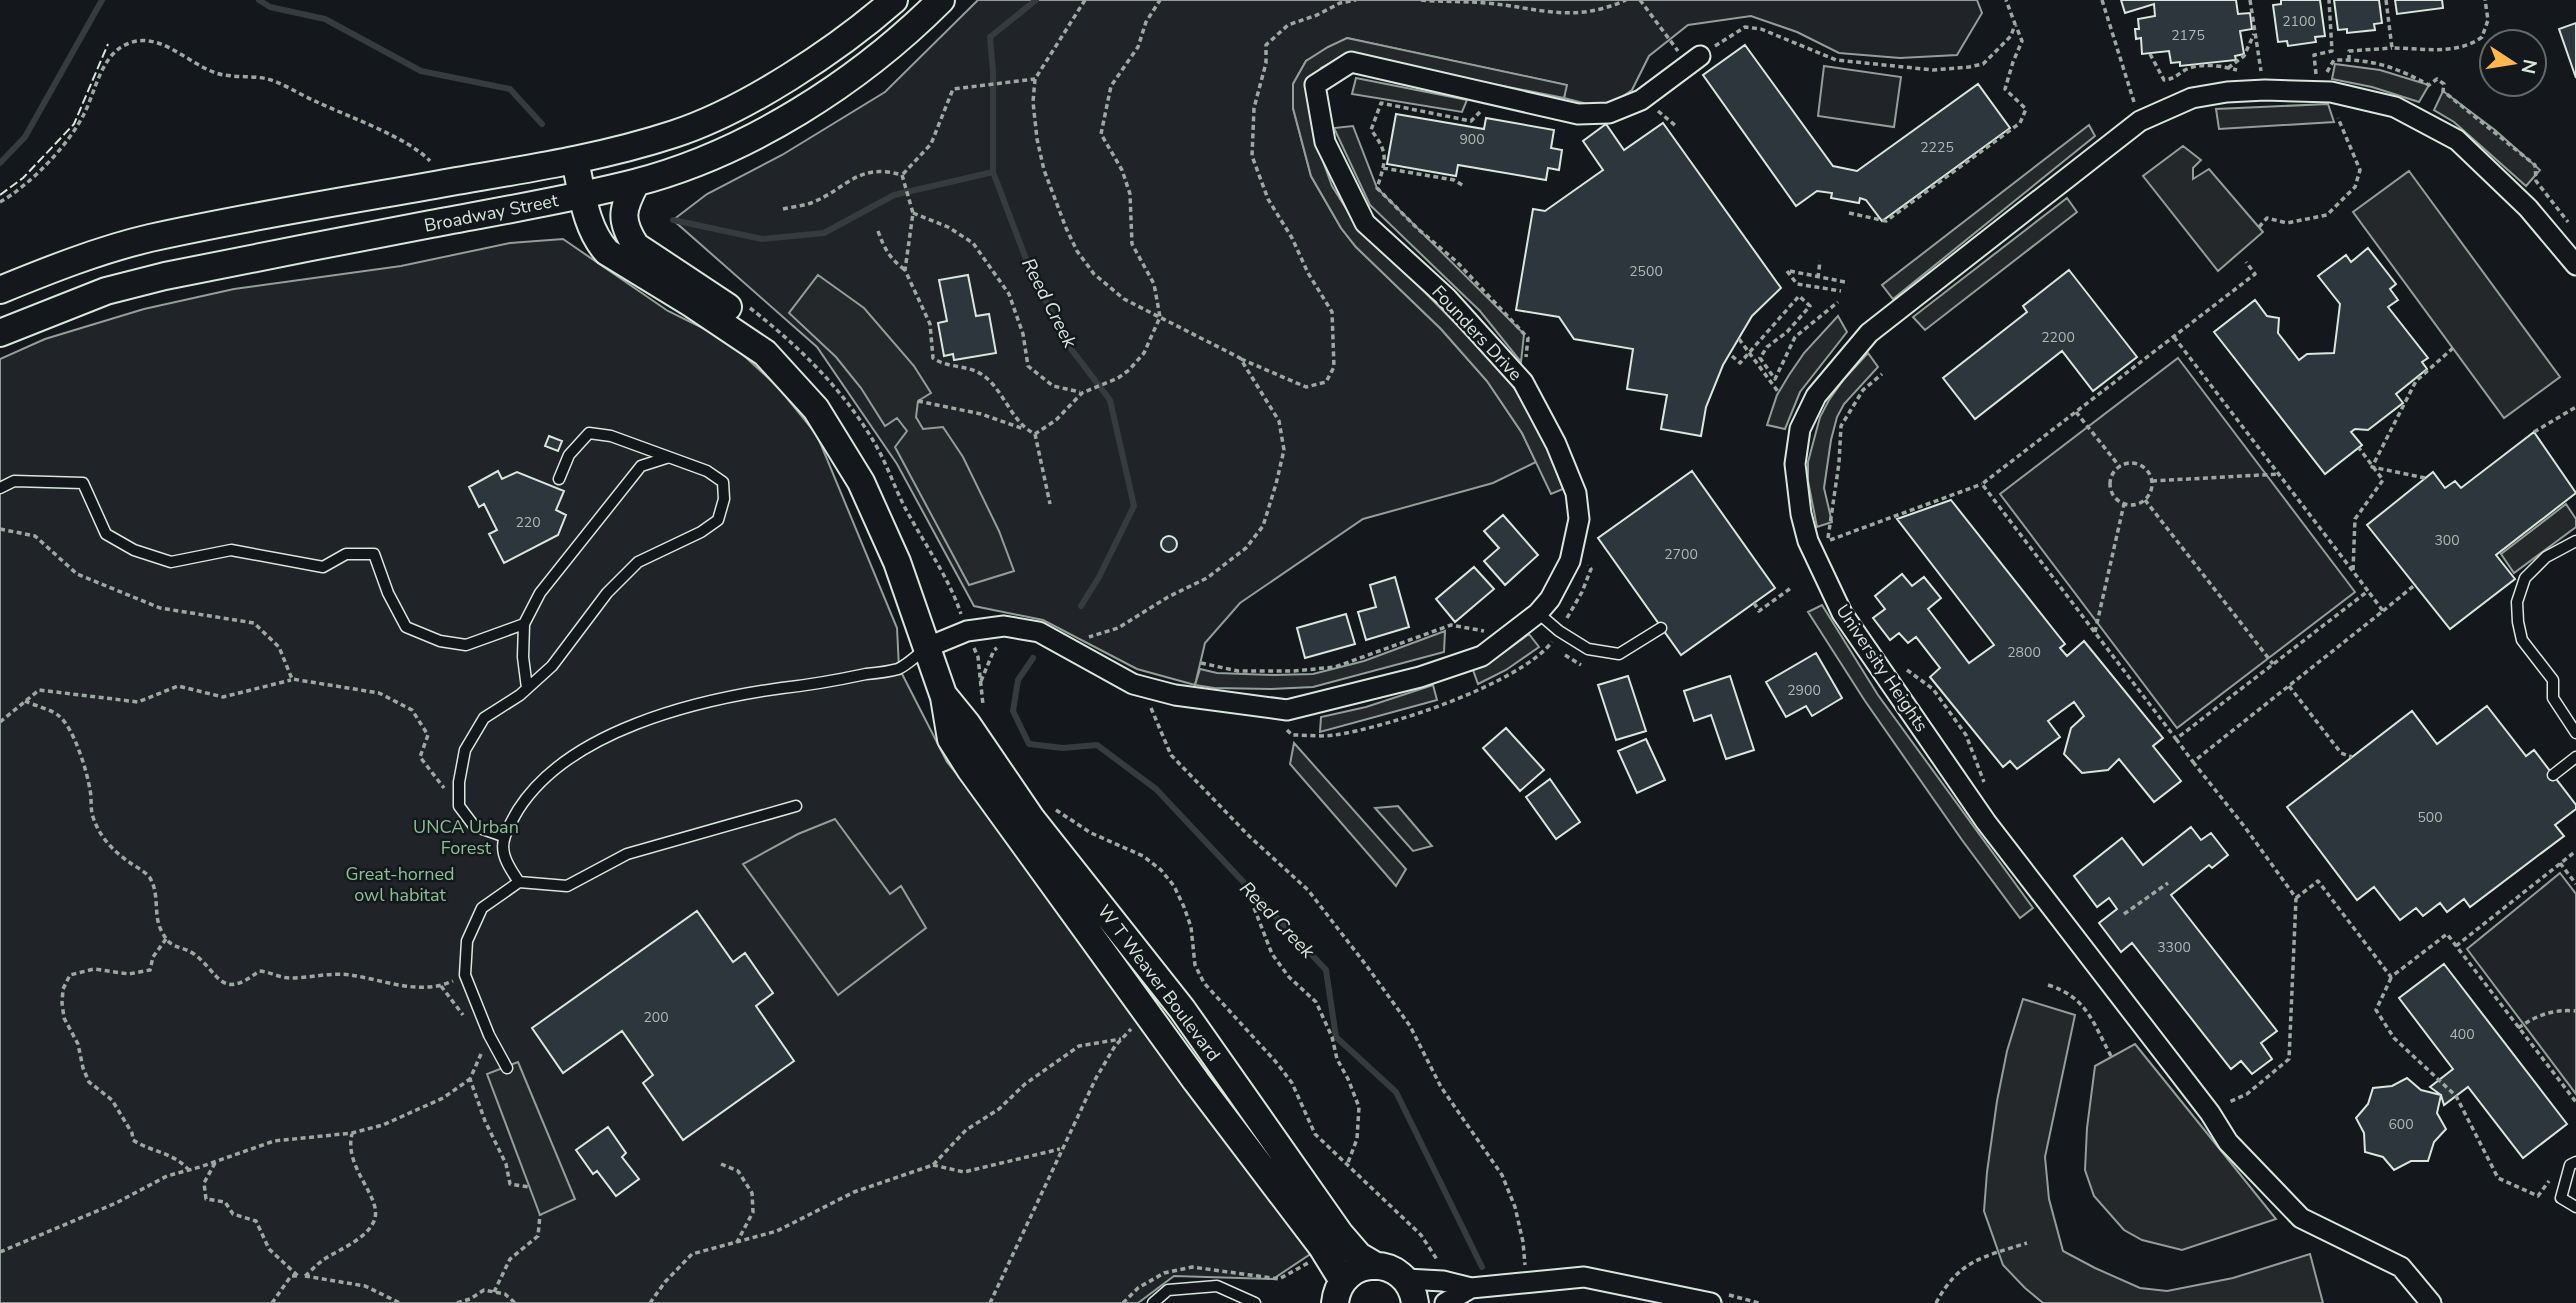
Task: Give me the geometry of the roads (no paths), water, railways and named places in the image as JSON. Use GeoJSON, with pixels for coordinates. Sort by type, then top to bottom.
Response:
{"type":"FeatureCollection","features":[{"type":"Feature","properties":{"kind":"main road","name":"Broadway Street"},"geometry":{"type":"LineString","coordinates":[[0,290],[62,265],[148,239],[575,161],[675,134],[729,111],[786,78],[838,44],[894,0]]}},
{"type":"Feature","properties":{"kind":"main road","name":"Broadway Street"},"geometry":{"type":"LineString","coordinates":[[0,333],[106,291],[165,276],[636,183],[719,151],[796,112],[884,52],[941,0]]}},
{"type":"Feature","properties":{"kind":"main road","name":"W T Weaver Boulevard"},"geometry":{"type":"LineString","coordinates":[[575,161],[597,241],[607,252],[765,353]]}},
{"type":"Feature","properties":{"kind":"main road","name":"W T Weaver Boulevard"},"geometry":{"type":"LineString","coordinates":[[636,183],[622,214],[628,233],[636,246],[732,310],[765,353],[816,410],[861,482],[897,562],[944,697],[951,740],[1135,992],[1196,1081],[1322,1247],[1339,1292]]}},
{"type":"Feature","properties":{"kind":"main road","name":"W T Weaver Boulevard"},"geometry":{"type":"LineString","coordinates":[[944,697],[967,724],[1031,818],[1182,1009],[1340,1234],[1359,1256],[1395,1271],[1410,1291]]}},
{"type":"Feature","properties":{"kind":"main road"},"geometry":{"type":"LineString","coordinates":[[1339,1292],[1355,1271],[1376,1265]]}},
{"type":"Feature","properties":{"kind":"street","name":"Founders Drive"},"geometry":{"type":"LineString","coordinates":[[928,647],[967,631],[1004,626],[1039,632],[1133,684],[1175,695],[1287,710],[1420,677],[1482,656],[1533,617],[1550,599],[1570,561],[1579,519],[1576,493],[1556,444],[1523,382],[1447,298],[1365,223],[1325,142],[1315,85],[1350,62],[1577,114],[1609,113],[1641,100],[1694,60]]}},
{"type":"Feature","properties":{"kind":"street","name":"University Heights"},"geometry":{"type":"LineString","coordinates":[[2431,1303],[2401,1267],[2301,1218],[2228,1142],[2208,1111],[1986,822],[1842,613],[1808,541],[1801,514],[1795,464],[1800,429],[1816,396],[1864,338],[2036,200],[2140,121],[2192,98],[2227,92],[2265,90],[2331,92],[2395,107],[2457,140],[2528,208],[2576,265]]}},
{"type":"Feature","properties":{"kind":"street"},"geometry":{"type":"LineString","coordinates":[[1410,1291],[1443,1281],[1471,1288],[1584,1276],[1712,1303]]}},
{"type":"Feature","properties":{"kind":"street"},"geometry":{"type":"LineString","coordinates":[[1445,1303],[1471,1288]]}},
{"type":"Feature","properties":{"kind":"lane"},"geometry":{"type":"LineString","coordinates":[[503,836],[474,826],[459,806],[459,782],[465,750],[484,718],[527,688],[552,666],[607,593],[638,562],[701,532],[718,520],[724,499],[723,482],[707,471],[611,436],[589,433],[569,455],[559,479]]}},
{"type":"Feature","properties":{"kind":"lane"},"geometry":{"type":"LineString","coordinates":[[527,688],[523,657],[524,624],[540,593],[641,466],[666,457]]}},
{"type":"Feature","properties":{"kind":"lane"},"geometry":{"type":"LineString","coordinates":[[0,488],[14,481],[83,483],[106,534],[134,550],[171,562],[231,550],[323,567],[346,554],[374,554],[388,593],[405,628],[440,641],[466,645],[524,624]]}},
{"type":"Feature","properties":{"kind":"lane"},"geometry":{"type":"LineString","coordinates":[[2576,541],[2546,557],[2525,578],[2517,602],[2522,639],[2553,680],[2553,698],[2576,733]]}},
{"type":"Feature","properties":{"kind":"lane"},"geometry":{"type":"LineString","coordinates":[[1533,617],[1588,649],[1619,654],[1661,628]]}},
{"type":"Feature","properties":{"kind":"lane"},"geometry":{"type":"LineString","coordinates":[[519,882],[504,861],[503,836],[525,800],[550,771],[586,749],[634,725],[684,708],[735,695],[900,668],[928,647]]}},
{"type":"Feature","properties":{"kind":"lane"},"geometry":{"type":"LineString","coordinates":[[2553,775],[2576,757]]}},
{"type":"Feature","properties":{"kind":"lane"},"geometry":{"type":"LineString","coordinates":[[507,1068],[489,1035],[465,975],[467,941],[482,908],[519,882],[567,886],[627,854],[796,806]]}},
{"type":"Feature","properties":{"kind":"lane"},"geometry":{"type":"LineString","coordinates":[[2576,1162],[2570,1165],[2561,1198],[2576,1207]]}},
{"type":"Feature","properties":{"kind":"lane"},"geometry":{"type":"LineString","coordinates":[[1153,1303],[1168,1290],[1217,1286],[1255,1303]]}},
{"type":"Feature","properties":{"kind":"waterway"},"geometry":{"type":"LineString","coordinates":[[0,163],[25,137],[102,0]]}},
{"type":"Feature","properties":{"kind":"waterway"},"geometry":{"type":"LineString","coordinates":[[259,0],[270,7],[325,19],[421,71],[510,89],[542,124]]}},
{"type":"Feature","properties":{"kind":"waterway","name":"Reed Creek"},"geometry":{"type":"LineString","coordinates":[[1036,0],[990,37],[993,72],[993,172],[1026,259],[1065,341],[1110,400],[1134,506],[1099,577],[1081,606]]}},
{"type":"Feature","properties":{"kind":"waterway"},"geometry":{"type":"LineString","coordinates":[[673,220],[762,239],[824,233],[894,195],[993,172]]}},
{"type":"Feature","properties":{"kind":"waterway","name":"Reed Creek"},"geometry":{"type":"LineString","coordinates":[[1033,658],[1018,680],[1013,711],[1029,744],[1063,748],[1097,745],[1156,789],[1326,970],[1336,1037],[1396,1092],[1482,1267]]}},
{"type":"Feature","properties":{"kind":"park label","name":"UNCA Urban Forest"},"geometry":{"type":"Point","coordinates":[466,837]}},
{"type":"Feature","properties":{"kind":"park label","name":"Great-horned owl habitat"},"geometry":{"type":"Point","coordinates":[400,884]}}]}
